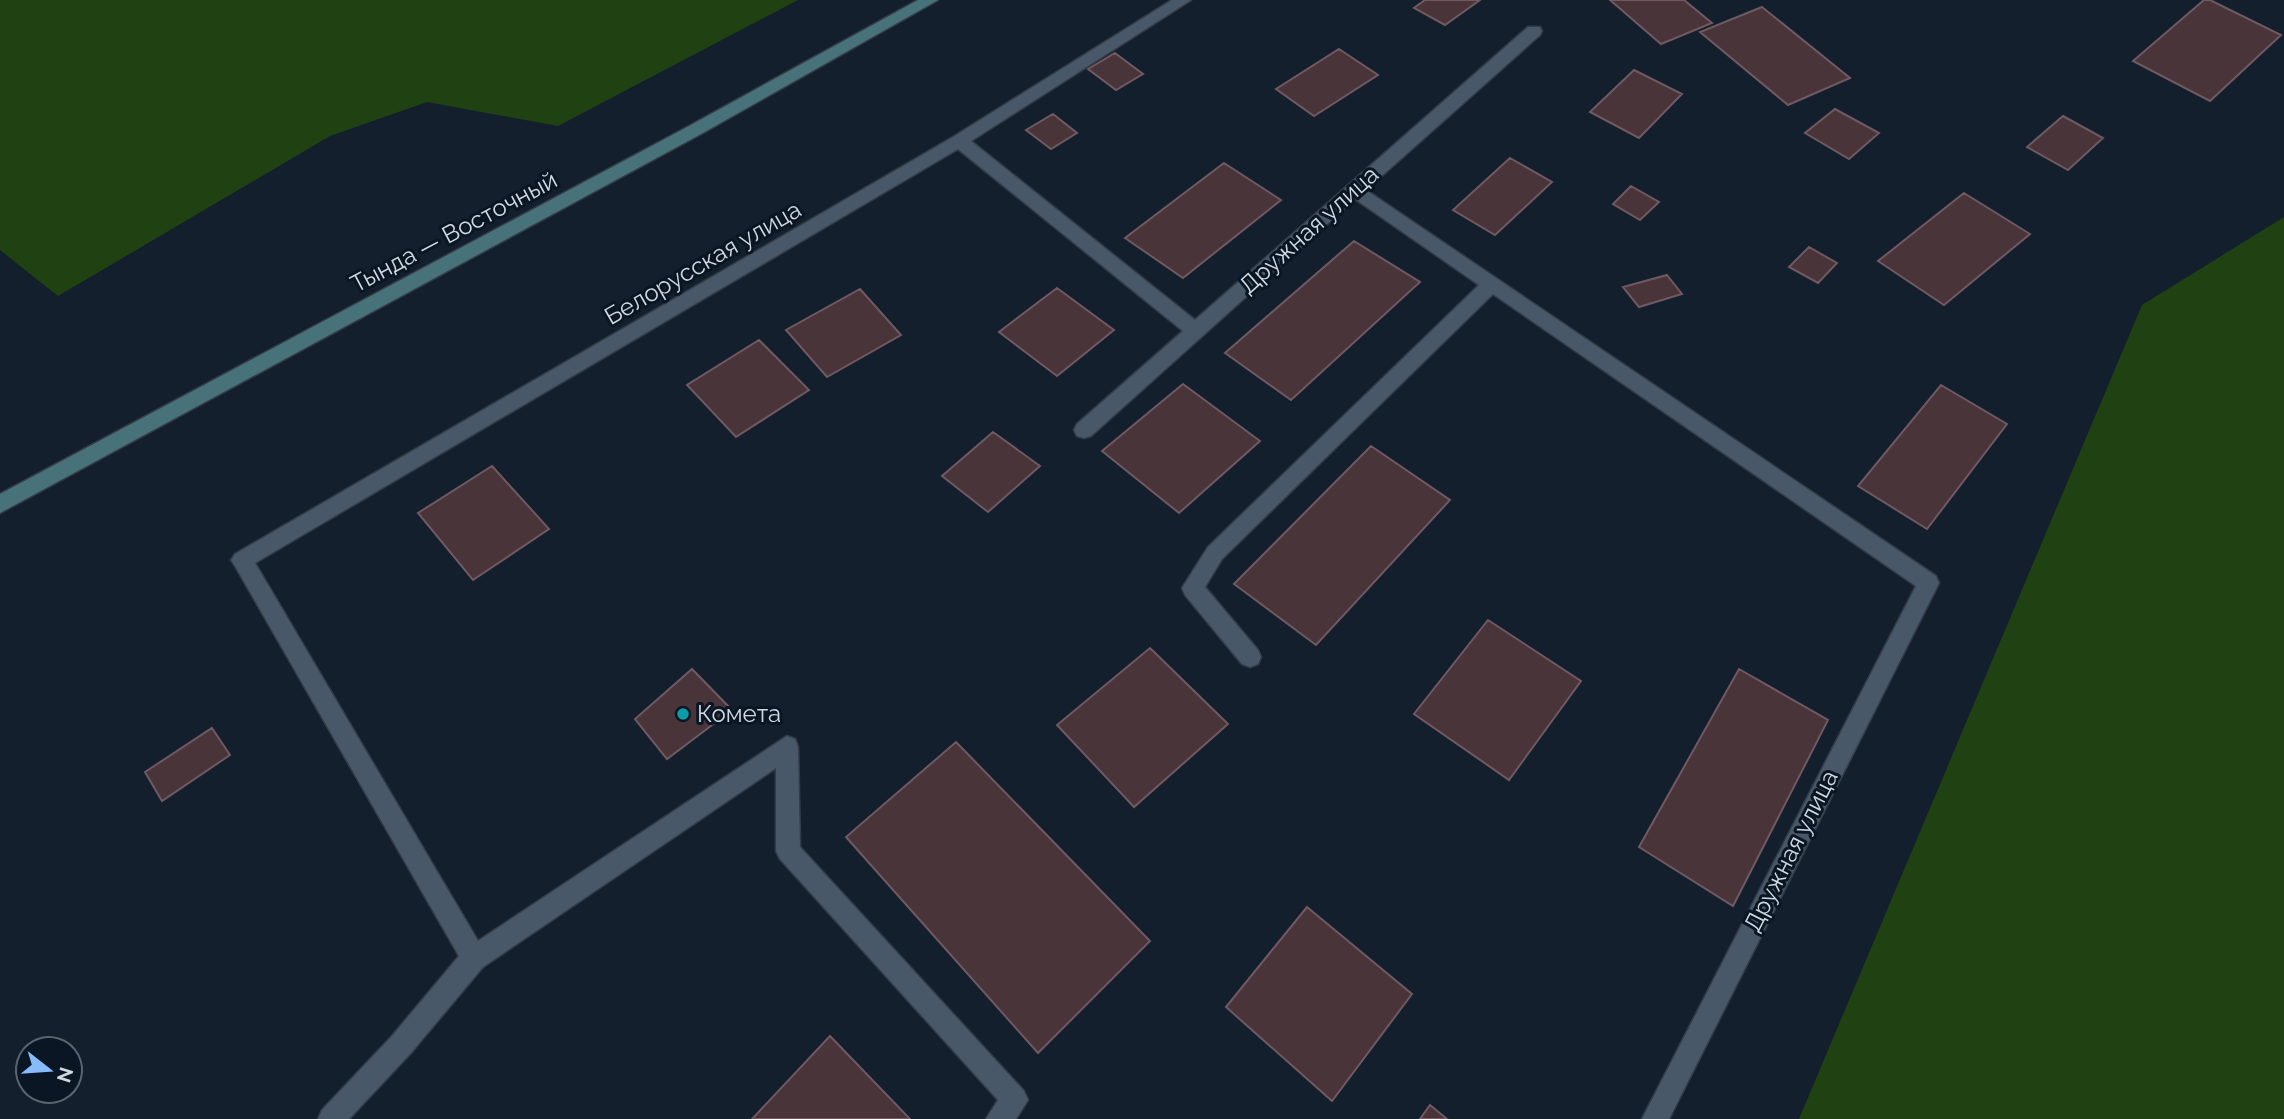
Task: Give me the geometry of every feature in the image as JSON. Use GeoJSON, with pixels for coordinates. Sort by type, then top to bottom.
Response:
{"type":"FeatureCollection","features":[{"type":"Feature","properties":{"kind":"street","name":"Тында — Восточный"},"geometry":{"type":"LineString","coordinates":[[0,505],[683,137],[930,0]]}},
{"type":"Feature","properties":{"kind":"street","name":"Белорусская улица"},"geometry":{"type":"LineString","coordinates":[[474,958],[242,560],[959,141],[1183,0]]}},
{"type":"Feature","properties":{"kind":"street","name":"Дружная улица"},"geometry":{"type":"LineString","coordinates":[[1084,430],[1534,31]]}},
{"type":"Feature","properties":{"kind":"street"},"geometry":{"type":"LineString","coordinates":[[959,141],[1196,331]]}},
{"type":"Feature","properties":{"kind":"street"},"geometry":{"type":"LineString","coordinates":[[1250,657],[1193,588],[1215,553],[1315,453],[1492,285],[1354,190]]}},
{"type":"Feature","properties":{"kind":"street","name":"Дружная улица"},"geometry":{"type":"LineString","coordinates":[[1492,285],[1928,583],[1655,1119]]}},
{"type":"Feature","properties":{"kind":"street"},"geometry":{"type":"LineString","coordinates":[[331,1119],[401,1045],[474,958],[787,747],[788,852],[1006,1113]]}},
{"type":"Feature","properties":{"kind":"green space"},"geometry":{"type":"Polygon","coordinates":[[[0,0],[798,0],[558,126],[427,102],[330,136],[58,296],[0,250],[0,0]]]}},
{"type":"Feature","properties":{"kind":"green space"},"geometry":{"type":"Polygon","coordinates":[[[2284,217],[2284,1119],[1799,1119],[2142,305],[2284,217]]]}},
{"type":"Feature","properties":{"kind":"building"},"geometry":{"type":"Polygon","coordinates":[[[1425,0],[1480,0],[1445,25],[1414,8],[1425,0]]]}},
{"type":"Feature","properties":{"kind":"building"},"geometry":{"type":"Polygon","coordinates":[[[1610,0],[1684,0],[1712,23],[1661,44],[1610,0]]]}},
{"type":"Feature","properties":{"kind":"building"},"geometry":{"type":"Polygon","coordinates":[[[2204,0],[2210,0],[2281,35],[2210,101],[2133,61],[2204,0]]]}},
{"type":"Feature","properties":{"kind":"building"},"geometry":{"type":"Polygon","coordinates":[[[1762,7],[1850,78],[1788,105],[1700,32],[1762,7]]]}},
{"type":"Feature","properties":{"kind":"building"},"geometry":{"type":"Polygon","coordinates":[[[1339,49],[1378,75],[1314,116],[1276,89],[1339,49]]]}},
{"type":"Feature","properties":{"kind":"building"},"geometry":{"type":"Polygon","coordinates":[[[1115,53],[1143,74],[1116,90],[1088,69],[1115,53]]]}},
{"type":"Feature","properties":{"kind":"building"},"geometry":{"type":"Polygon","coordinates":[[[1634,70],[1682,94],[1639,138],[1590,112],[1634,70]]]}},
{"type":"Feature","properties":{"kind":"building"},"geometry":{"type":"Polygon","coordinates":[[[1835,109],[1879,133],[1849,159],[1805,133],[1835,109]]]}},
{"type":"Feature","properties":{"kind":"building"},"geometry":{"type":"Polygon","coordinates":[[[1053,114],[1077,133],[1051,149],[1026,130],[1053,114]]]}},
{"type":"Feature","properties":{"kind":"building"},"geometry":{"type":"Polygon","coordinates":[[[2063,116],[2103,138],[2068,170],[2027,147],[2063,116]]]}},
{"type":"Feature","properties":{"kind":"building"},"geometry":{"type":"Polygon","coordinates":[[[1510,158],[1552,182],[1495,235],[1453,210],[1510,158]]]}},
{"type":"Feature","properties":{"kind":"building"},"geometry":{"type":"Polygon","coordinates":[[[1224,163],[1281,200],[1183,278],[1125,238],[1224,163]]]}},
{"type":"Feature","properties":{"kind":"building"},"geometry":{"type":"Polygon","coordinates":[[[1631,186],[1659,202],[1640,220],[1613,204],[1631,186]]]}},
{"type":"Feature","properties":{"kind":"building"},"geometry":{"type":"Polygon","coordinates":[[[1964,193],[2030,234],[1944,305],[1878,261],[1964,193]]]}},
{"type":"Feature","properties":{"kind":"building"},"geometry":{"type":"Polygon","coordinates":[[[1354,241],[1420,282],[1291,400],[1225,353],[1354,241]]]}},
{"type":"Feature","properties":{"kind":"building"},"geometry":{"type":"Polygon","coordinates":[[[1809,247],[1837,263],[1818,283],[1789,267],[1809,247]]]}},
{"type":"Feature","properties":{"kind":"building"},"geometry":{"type":"Polygon","coordinates":[[[1667,275],[1682,294],[1639,307],[1623,287],[1667,275]]]}},
{"type":"Feature","properties":{"kind":"building"},"geometry":{"type":"Polygon","coordinates":[[[1057,288],[1114,330],[1057,376],[999,332],[1057,288]]]}},
{"type":"Feature","properties":{"kind":"building"},"geometry":{"type":"Polygon","coordinates":[[[860,289],[901,335],[827,377],[786,330],[860,289]]]}},
{"type":"Feature","properties":{"kind":"building"},"geometry":{"type":"Polygon","coordinates":[[[759,340],[809,390],[736,437],[687,385],[759,340]]]}},
{"type":"Feature","properties":{"kind":"building"},"geometry":{"type":"Polygon","coordinates":[[[1183,384],[1260,441],[1179,513],[1102,451],[1183,384]]]}},
{"type":"Feature","properties":{"kind":"building"},"geometry":{"type":"Polygon","coordinates":[[[1941,385],[2007,424],[1927,529],[1858,486],[1941,385]]]}},
{"type":"Feature","properties":{"kind":"building"},"geometry":{"type":"Polygon","coordinates":[[[993,432],[1040,466],[988,512],[942,476],[993,432]]]}},
{"type":"Feature","properties":{"kind":"building"},"geometry":{"type":"Polygon","coordinates":[[[1371,446],[1450,500],[1316,645],[1234,584],[1371,446]]]}},
{"type":"Feature","properties":{"kind":"building"},"geometry":{"type":"Polygon","coordinates":[[[492,466],[549,529],[473,580],[418,513],[492,466]]]}},
{"type":"Feature","properties":{"kind":"building"},"geometry":{"type":"Polygon","coordinates":[[[1488,620],[1581,681],[1509,780],[1414,714],[1488,620]]]}},
{"type":"Feature","properties":{"kind":"building"},"geometry":{"type":"Polygon","coordinates":[[[1150,648],[1228,724],[1134,807],[1057,725],[1150,648]]]}},
{"type":"Feature","properties":{"kind":"building","name":"Комета"},"geometry":{"type":"Polygon","coordinates":[[[692,669],[732,710],[667,759],[635,719],[692,669]]]}},
{"type":"Feature","properties":{"kind":"building"},"geometry":{"type":"Polygon","coordinates":[[[1739,669],[1828,720],[1733,906],[1639,847],[1739,669]]]}},
{"type":"Feature","properties":{"kind":"building"},"geometry":{"type":"Polygon","coordinates":[[[212,728],[230,755],[162,801],[145,772],[212,728]]]}},
{"type":"Feature","properties":{"kind":"building"},"geometry":{"type":"Polygon","coordinates":[[[956,742],[1150,941],[1038,1053],[846,837],[956,742]]]}},
{"type":"Feature","properties":{"kind":"building"},"geometry":{"type":"Polygon","coordinates":[[[1307,907],[1412,994],[1332,1101],[1226,1007],[1307,907]]]}},
{"type":"Feature","properties":{"kind":"building"},"geometry":{"type":"Polygon","coordinates":[[[830,1036],[910,1119],[752,1119],[830,1036]]]}},
{"type":"Feature","properties":{"kind":"building"},"geometry":{"type":"Polygon","coordinates":[[[1430,1105],[1447,1119],[1420,1119],[1430,1105]]]}},
{"type":"Feature","properties":{"kind":"place","name":"Комета"},"geometry":{"type":"Point","coordinates":[683,714]}}]}
